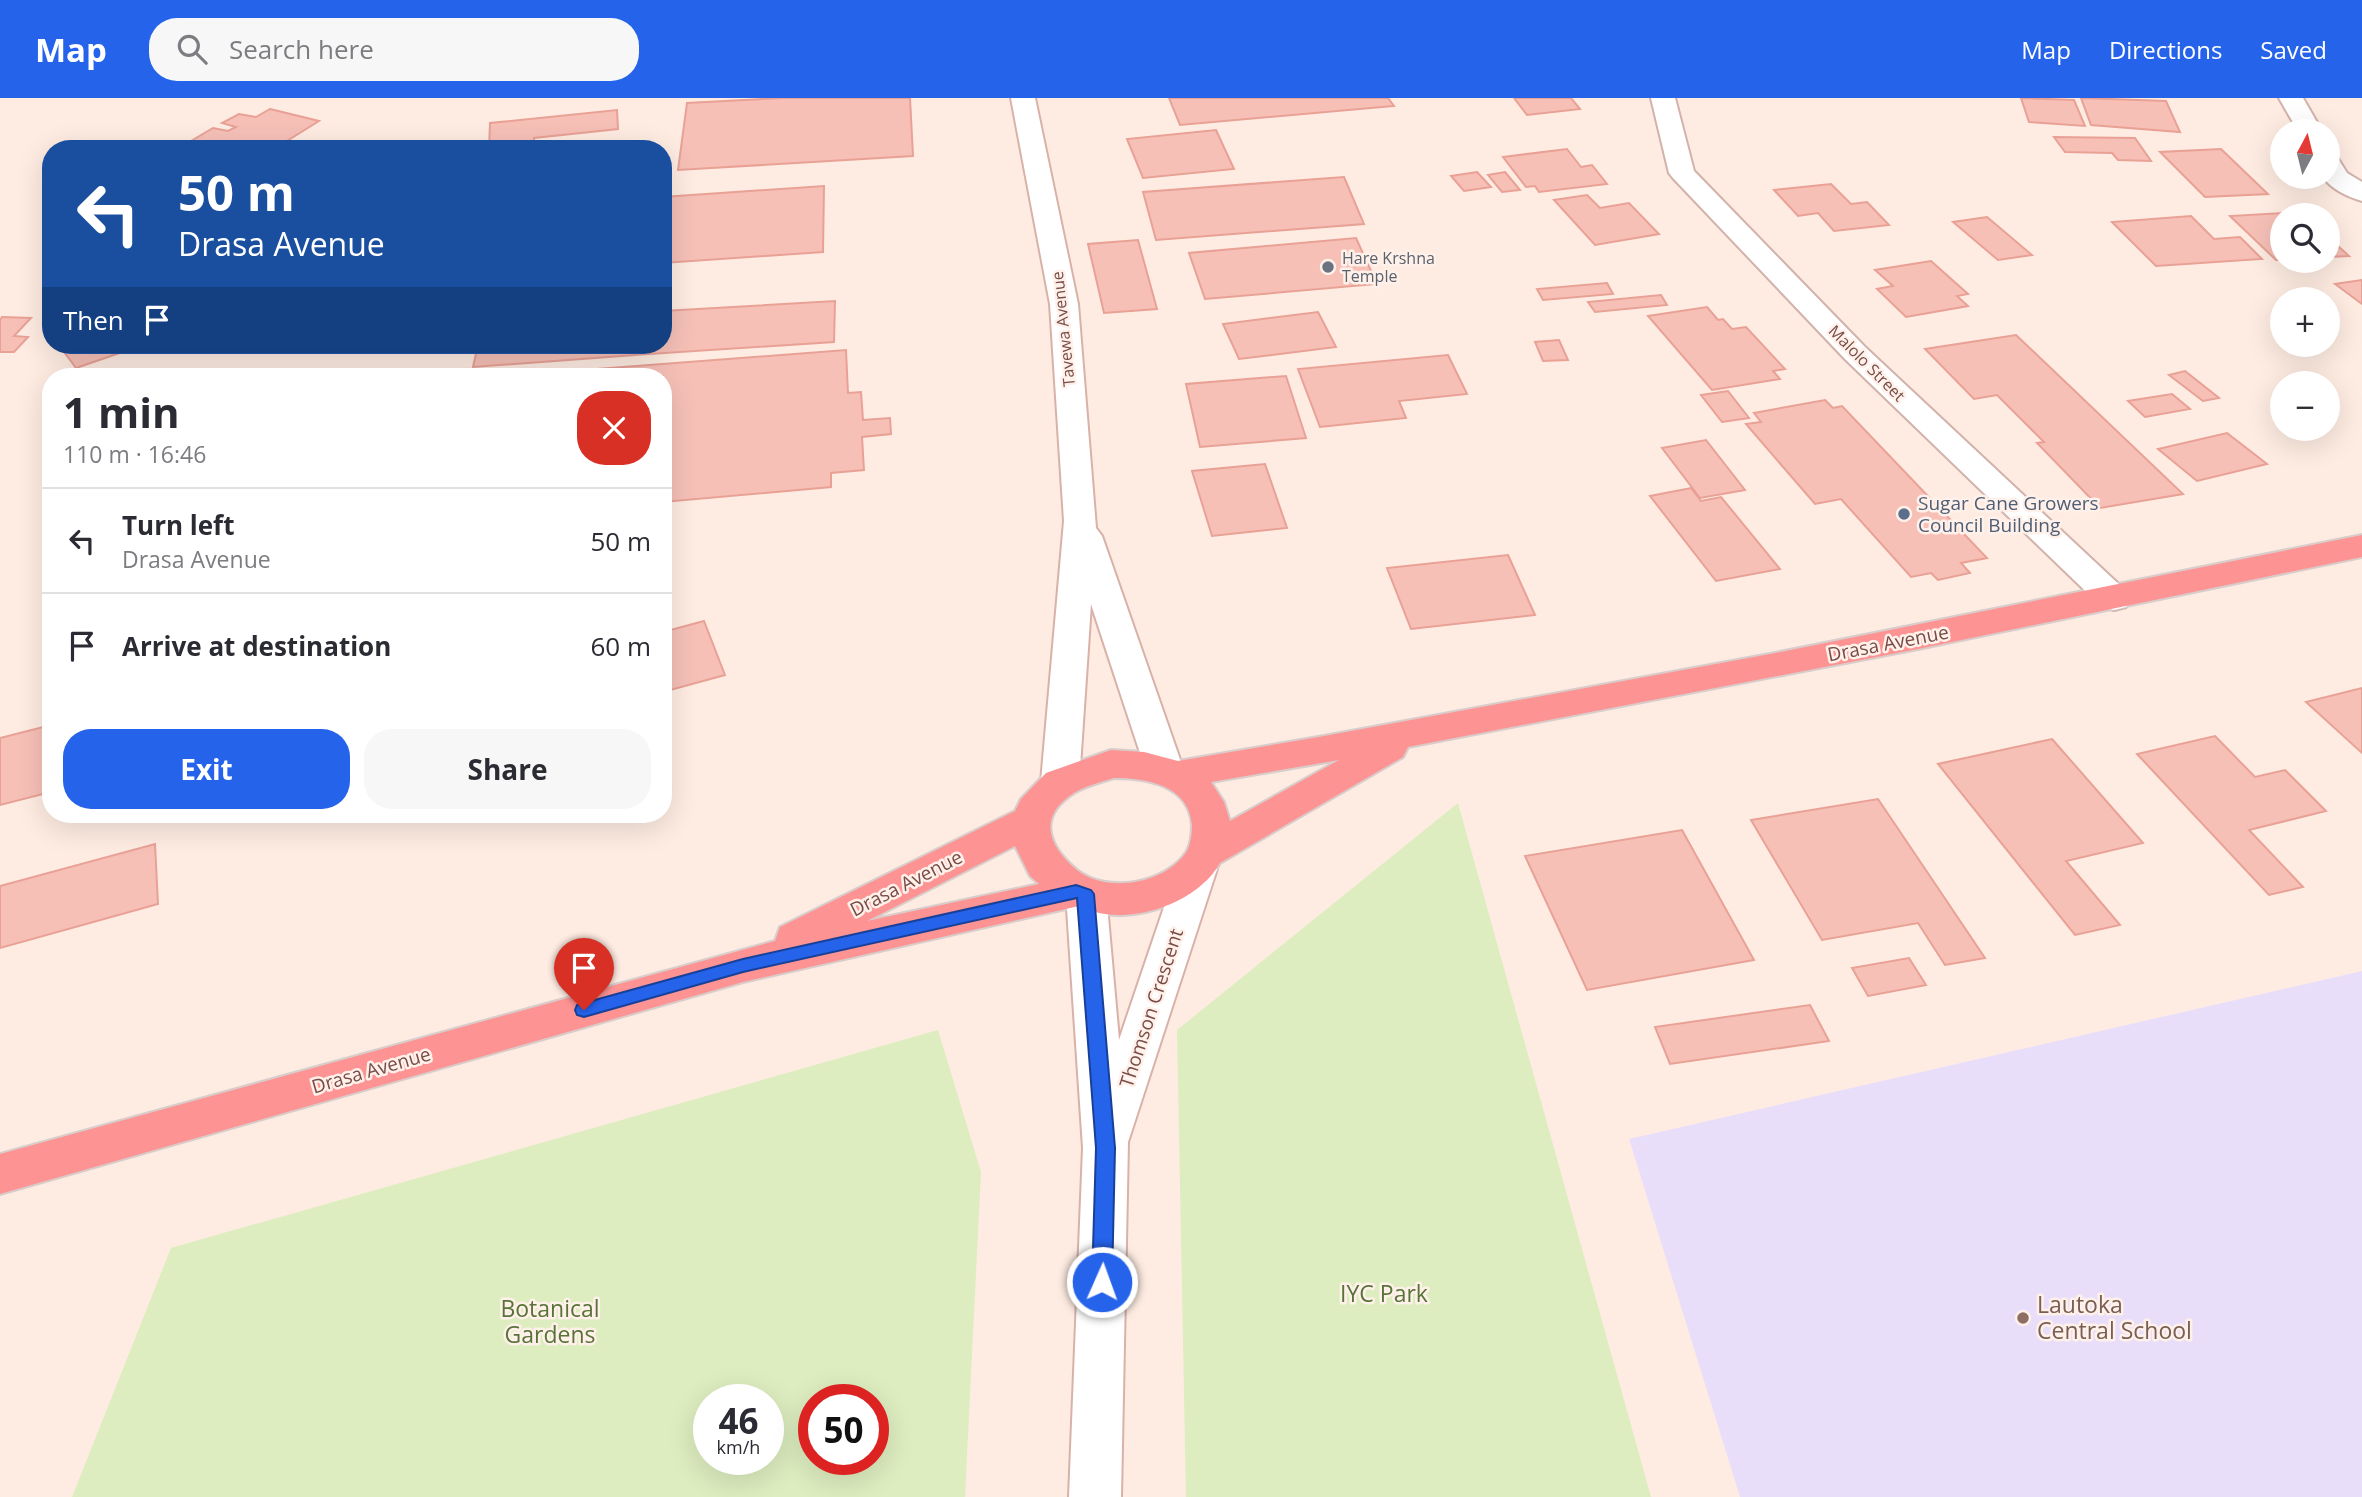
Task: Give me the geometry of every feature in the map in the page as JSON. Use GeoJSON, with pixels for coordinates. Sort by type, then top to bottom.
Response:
{"type":"FeatureCollection","features":[{"type":"Feature","properties":{"kind":"highway","name":"Drasa Avenue"},"geometry":{"type":"LineString","coordinates":[[1170,773],[1413,734],[2114,599],[2362,546]]}},
{"type":"Feature","properties":{"kind":"highway","name":"Drasa Avenue"},"geometry":{"type":"LineString","coordinates":[[1203,860],[1413,734]]}},
{"type":"Feature","properties":{"kind":"highway"},"geometry":{"type":"LineString","coordinates":[[1111,764],[1139,764],[1170,773],[1196,790],[1209,808],[1213,830],[1203,860],[1175,886],[1147,897],[1116,899],[1081,893],[1053,878],[1038,861],[1030,841],[1031,820],[1041,799],[1060,782],[1084,770],[1111,764]]}},
{"type":"Feature","properties":{"kind":"highway","name":"Drasa Avenue"},"geometry":{"type":"LineString","coordinates":[[743,965],[1031,820]]}},
{"type":"Feature","properties":{"kind":"highway","name":"Drasa Avenue"},"geometry":{"type":"LineString","coordinates":[[0,1174],[743,965],[1081,893]]}},
{"type":"Feature","properties":{"kind":"main road","name":"Tavewa Avenue"},"geometry":{"type":"LineString","coordinates":[[1023,98],[1064,303],[1080,520],[1060,782]]}},
{"type":"Feature","properties":{"kind":"main road","name":"Malolo Street"},"geometry":{"type":"LineString","coordinates":[[1663,98],[1682,173],[1855,353],[2114,599]]}},
{"type":"Feature","properties":{"kind":"main road"},"geometry":{"type":"LineString","coordinates":[[2291,98],[2303,119]]}},
{"type":"Feature","properties":{"kind":"main road"},"geometry":{"type":"LineString","coordinates":[[2340,180],[2362,193]]}},
{"type":"Feature","properties":{"kind":"main road","name":"Tavewa Avenue"},"geometry":{"type":"LineString","coordinates":[[1080,520],[1170,773]]}},
{"type":"Feature","properties":{"kind":"main road","name":"Thomson Crescent"},"geometry":{"type":"LineString","coordinates":[[1106,1148],[1203,860]]}},
{"type":"Feature","properties":{"kind":"main road","name":"Thomson Crescent"},"geometry":{"type":"LineString","coordinates":[[1081,893],[1106,1148],[1095,1497]]}},
{"type":"Feature","properties":{"kind":"shaded area","name":"Lautoka Central School"},"geometry":{"type":"Polygon","coordinates":[[[2362,971],[2362,1497],[1740,1497],[1629,1139],[2362,971]]]}},
{"type":"Feature","properties":{"kind":"green space","name":"IYC Park"},"geometry":{"type":"Polygon","coordinates":[[[1458,803],[1651,1497],[1186,1497],[1177,1030],[1458,803]]]}},
{"type":"Feature","properties":{"kind":"green space","name":"Botanical Gardens"},"geometry":{"type":"Polygon","coordinates":[[[938,1030],[981,1172],[965,1497],[72,1497],[171,1248],[938,1030]]]}},
{"type":"Feature","properties":{"kind":"building"},"geometry":{"type":"Polygon","coordinates":[[[782,98],[910,98],[913,156],[678,170],[687,103],[782,98]]]}},
{"type":"Feature","properties":{"kind":"building"},"geometry":{"type":"Polygon","coordinates":[[[1169,98],[1388,98],[1394,106],[1180,125],[1169,98]]]}},
{"type":"Feature","properties":{"kind":"building"},"geometry":{"type":"Polygon","coordinates":[[[1514,98],[1571,98],[1580,109],[1527,115],[1514,98]]]}},
{"type":"Feature","properties":{"kind":"building"},"geometry":{"type":"Polygon","coordinates":[[[2021,98],[2074,100],[2085,126],[2029,122],[2021,98]]]}},
{"type":"Feature","properties":{"kind":"building"},"geometry":{"type":"Polygon","coordinates":[[[2081,98],[2166,101],[2180,132],[2091,125],[2081,98]]]}},
{"type":"Feature","properties":{"kind":"building"},"geometry":{"type":"Polygon","coordinates":[[[270,109],[319,121],[288,140],[193,140],[213,128],[228,131],[236,127],[222,123],[239,114],[256,117],[270,109]]]}},
{"type":"Feature","properties":{"kind":"building"},"geometry":{"type":"Polygon","coordinates":[[[617,110],[618,129],[534,140],[489,140],[490,123],[617,110]]]}},
{"type":"Feature","properties":{"kind":"building"},"geometry":{"type":"Polygon","coordinates":[[[1216,130],[1234,169],[1143,178],[1127,139],[1216,130]]]}},
{"type":"Feature","properties":{"kind":"building"},"geometry":{"type":"Polygon","coordinates":[[[2054,137],[2135,138],[2151,161],[2118,160],[2112,153],[2065,152],[2054,137]]]}},
{"type":"Feature","properties":{"kind":"building"},"geometry":{"type":"Polygon","coordinates":[[[1567,149],[1581,167],[1592,165],[1607,184],[1539,192],[1535,186],[1526,187],[1503,157],[1567,149]]]}},
{"type":"Feature","properties":{"kind":"building"},"geometry":{"type":"Polygon","coordinates":[[[2221,149],[2268,194],[2205,197],[2160,152],[2221,149]]]}},
{"type":"Feature","properties":{"kind":"building"},"geometry":{"type":"Polygon","coordinates":[[[1477,172],[1491,187],[1464,191],[1451,176],[1477,172]]]}},
{"type":"Feature","properties":{"kind":"building"},"geometry":{"type":"Polygon","coordinates":[[[1505,172],[1520,190],[1502,192],[1488,175],[1505,172]]]}},
{"type":"Feature","properties":{"kind":"building"},"geometry":{"type":"Polygon","coordinates":[[[1344,177],[1364,224],[1156,240],[1143,192],[1344,177]]]}},
{"type":"Feature","properties":{"kind":"building"},"geometry":{"type":"Polygon","coordinates":[[[1831,184],[1851,204],[1867,202],[1889,225],[1834,231],[1818,213],[1798,216],[1774,190],[1831,184]]]}},
{"type":"Feature","properties":{"kind":"building"},"geometry":{"type":"Polygon","coordinates":[[[824,186],[823,252],[672,262],[672,196],[824,186]]]}},
{"type":"Feature","properties":{"kind":"building"},"geometry":{"type":"Polygon","coordinates":[[[1587,195],[1600,208],[1629,203],[1659,234],[1595,245],[1554,200],[1587,195]]]}},
{"type":"Feature","properties":{"kind":"building"},"geometry":{"type":"Polygon","coordinates":[[[2270,214],[2270,254],[2230,216],[2270,214]]]}},
{"type":"Feature","properties":{"kind":"building"},"geometry":{"type":"Polygon","coordinates":[[[2191,216],[2214,239],[2240,237],[2262,259],[2156,266],[2112,222],[2191,216]]]}},
{"type":"Feature","properties":{"kind":"building"},"geometry":{"type":"Polygon","coordinates":[[[1987,217],[2032,255],[1998,260],[1953,222],[1987,217]]]}},
{"type":"Feature","properties":{"kind":"building"},"geometry":{"type":"Polygon","coordinates":[[[1356,238],[1377,284],[1205,299],[1189,253],[1356,238]]]}},
{"type":"Feature","properties":{"kind":"building"},"geometry":{"type":"Polygon","coordinates":[[[1138,240],[1157,309],[1104,313],[1088,244],[1138,240]]]}},
{"type":"Feature","properties":{"kind":"building"},"geometry":{"type":"Polygon","coordinates":[[[2340,248],[2349,256],[2340,256],[2340,248]]]}},
{"type":"Feature","properties":{"kind":"building"},"geometry":{"type":"Polygon","coordinates":[[[1931,261],[1968,294],[1957,296],[1968,306],[1906,317],[1877,289],[1893,286],[1875,270],[1931,261]]]}},
{"type":"Feature","properties":{"kind":"building"},"geometry":{"type":"Polygon","coordinates":[[[2362,280],[2362,304],[2340,287],[2335,284],[2362,280]]]}},
{"type":"Feature","properties":{"kind":"building"},"geometry":{"type":"Polygon","coordinates":[[[1607,283],[1613,294],[1543,300],[1537,289],[1607,283]]]}},
{"type":"Feature","properties":{"kind":"building"},"geometry":{"type":"Polygon","coordinates":[[[1661,295],[1667,305],[1595,312],[1588,302],[1661,295]]]}},
{"type":"Feature","properties":{"kind":"building"},"geometry":{"type":"Polygon","coordinates":[[[835,301],[834,342],[672,353],[672,310],[835,301]]]}},
{"type":"Feature","properties":{"kind":"building"},"geometry":{"type":"Polygon","coordinates":[[[1707,307],[1718,320],[1723,319],[1732,329],[1746,327],[1785,369],[1773,371],[1780,379],[1712,390],[1648,316],[1707,307]]]}},
{"type":"Feature","properties":{"kind":"building"},"geometry":{"type":"Polygon","coordinates":[[[1318,312],[1336,347],[1239,359],[1223,324],[1318,312]]]}},
{"type":"Feature","properties":{"kind":"building"},"geometry":{"type":"Polygon","coordinates":[[[2,317],[31,318],[14,336],[28,337],[14,352],[0,352],[2,317]]]}},
{"type":"Feature","properties":{"kind":"building"},"geometry":{"type":"Polygon","coordinates":[[[2016,335],[2183,494],[2100,508],[2037,443],[2044,442],[1997,395],[1974,399],[1925,349],[2016,335]]]}},
{"type":"Feature","properties":{"kind":"building"},"geometry":{"type":"Polygon","coordinates":[[[1559,340],[1568,360],[1543,361],[1535,342],[1559,340]]]}},
{"type":"Feature","properties":{"kind":"building"},"geometry":{"type":"Polygon","coordinates":[[[846,350],[848,393],[861,392],[863,420],[890,418],[891,434],[862,437],[864,470],[831,473],[831,487],[672,501],[672,368],[610,368],[846,350]]]}},
{"type":"Feature","properties":{"kind":"building"},"geometry":{"type":"Polygon","coordinates":[[[66,354],[117,354],[76,368],[66,354]]]}},
{"type":"Feature","properties":{"kind":"building"},"geometry":{"type":"Polygon","coordinates":[[[476,354],[635,354],[635,355],[473,367],[476,354]]]}},
{"type":"Feature","properties":{"kind":"building"},"geometry":{"type":"Polygon","coordinates":[[[1448,355],[1467,394],[1399,401],[1406,418],[1320,427],[1298,369],[1448,355]]]}},
{"type":"Feature","properties":{"kind":"building"},"geometry":{"type":"Polygon","coordinates":[[[2185,371],[2219,398],[2203,401],[2169,375],[2185,371]]]}},
{"type":"Feature","properties":{"kind":"building"},"geometry":{"type":"Polygon","coordinates":[[[1286,376],[1306,438],[1200,447],[1186,384],[1286,376]]]}},
{"type":"Feature","properties":{"kind":"building"},"geometry":{"type":"Polygon","coordinates":[[[1728,391],[1749,418],[1722,422],[1701,395],[1728,391]]]}},
{"type":"Feature","properties":{"kind":"building"},"geometry":{"type":"Polygon","coordinates":[[[2172,394],[2190,409],[2145,417],[2128,401],[2172,394]]]}},
{"type":"Feature","properties":{"kind":"building"},"geometry":{"type":"Polygon","coordinates":[[[1825,400],[1833,408],[1842,406],[1987,558],[1961,563],[1970,573],[1938,580],[1931,573],[1911,577],[1841,499],[1815,504],[1746,424],[1761,422],[1754,413],[1825,400]]]}},
{"type":"Feature","properties":{"kind":"building"},"geometry":{"type":"Polygon","coordinates":[[[2227,433],[2267,464],[2197,481],[2158,449],[2227,433]]]}},
{"type":"Feature","properties":{"kind":"building"},"geometry":{"type":"Polygon","coordinates":[[[1706,440],[1745,490],[1700,498],[1662,448],[1706,440]]]}},
{"type":"Feature","properties":{"kind":"building"},"geometry":{"type":"Polygon","coordinates":[[[1265,464],[1287,528],[1212,536],[1192,471],[1265,464]]]}},
{"type":"Feature","properties":{"kind":"building"},"geometry":{"type":"Polygon","coordinates":[[[1691,488],[1701,501],[1721,497],[1780,569],[1716,581],[1650,496],[1691,488]]]}},
{"type":"Feature","properties":{"kind":"building"},"geometry":{"type":"Polygon","coordinates":[[[1508,555],[1535,615],[1411,629],[1387,568],[1508,555]]]}},
{"type":"Feature","properties":{"kind":"building"},"geometry":{"type":"Polygon","coordinates":[[[704,621],[725,675],[672,690],[672,630],[704,621]]]}},
{"type":"Feature","properties":{"kind":"building"},"geometry":{"type":"Polygon","coordinates":[[[2362,688],[2362,753],[2306,702],[2362,688]]]}},
{"type":"Feature","properties":{"kind":"building"},"geometry":{"type":"Polygon","coordinates":[[[42,727],[42,794],[0,805],[0,738],[42,727]]]}},
{"type":"Feature","properties":{"kind":"building"},"geometry":{"type":"Polygon","coordinates":[[[2215,736],[2255,777],[2285,770],[2326,811],[2249,830],[2303,887],[2269,895],[2137,754],[2215,736]]]}},
{"type":"Feature","properties":{"kind":"building"},"geometry":{"type":"Polygon","coordinates":[[[2052,739],[2143,843],[2066,861],[2120,925],[2075,935],[1938,764],[2052,739]]]}},
{"type":"Feature","properties":{"kind":"building"},"geometry":{"type":"Polygon","coordinates":[[[1878,799],[1985,958],[1945,965],[1918,923],[1822,940],[1751,820],[1878,799]]]}},
{"type":"Feature","properties":{"kind":"building"},"geometry":{"type":"Polygon","coordinates":[[[1682,830],[1754,960],[1587,990],[1525,856],[1682,830]]]}},
{"type":"Feature","properties":{"kind":"building"},"geometry":{"type":"Polygon","coordinates":[[[155,844],[158,904],[0,948],[0,886],[155,844]]]}},
{"type":"Feature","properties":{"kind":"building"},"geometry":{"type":"Polygon","coordinates":[[[1909,958],[1926,985],[1868,996],[1852,968],[1909,958]]]}},
{"type":"Feature","properties":{"kind":"building"},"geometry":{"type":"Polygon","coordinates":[[[1810,1005],[1829,1041],[1670,1064],[1655,1027],[1810,1005]]]}},
{"type":"Feature","properties":{"kind":"place","name":"Hare Krshna Temple"},"geometry":{"type":"Point","coordinates":[1328,267]}},
{"type":"Feature","properties":{"kind":"place","name":"Sugar Cane Growers Council Building"},"geometry":{"type":"Point","coordinates":[1904,514]}},
{"type":"Feature","properties":{"kind":"place","name":"Lautoka Central School"},"geometry":{"type":"Point","coordinates":[2023,1318]}},
{"type":"Feature","properties":{"kind":"route"},"geometry":{"type":"LineString","coordinates":[[584,1010],[743,965],[1076,891],[1086,894],[1106,1148],[1102,1282]]}}]}
